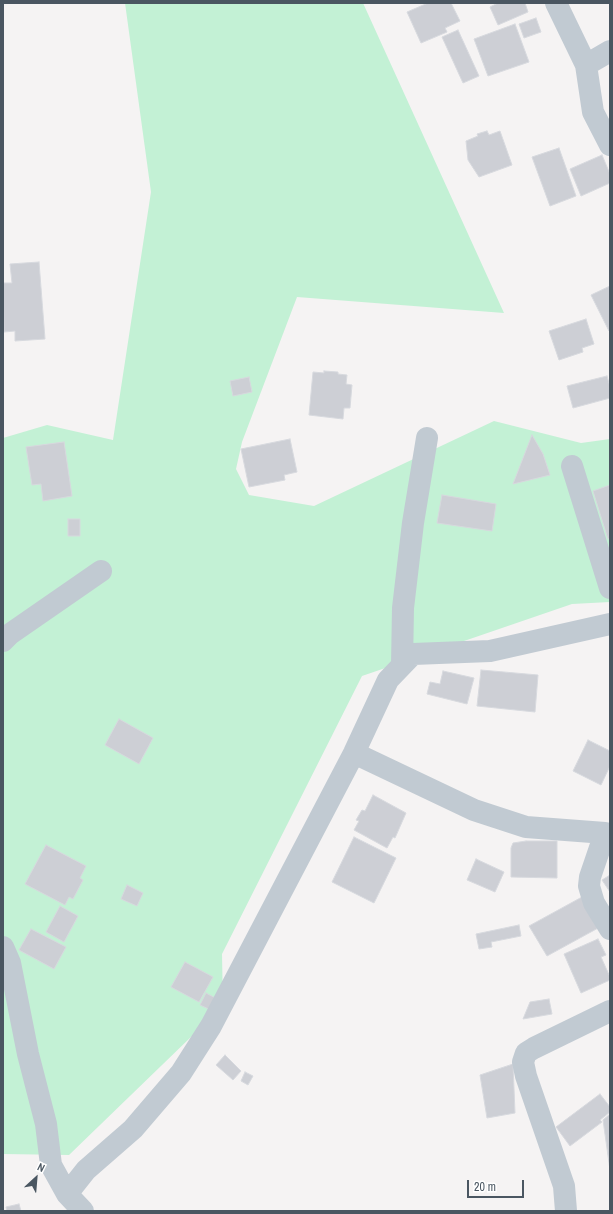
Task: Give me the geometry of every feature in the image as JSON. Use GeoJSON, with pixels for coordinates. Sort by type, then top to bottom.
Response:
{"type":"FeatureCollection","features":[{"type":"Feature","properties":{"kind":"street"},"geometry":{"type":"LineString","coordinates":[[556,3],[586,65],[593,112],[610,145]]}},
{"type":"Feature","properties":{"kind":"street"},"geometry":{"type":"LineString","coordinates":[[586,65],[610,52]]}},
{"type":"Feature","properties":{"kind":"street"},"geometry":{"type":"LineString","coordinates":[[402,666],[403,608],[413,523],[427,438]]}},
{"type":"Feature","properties":{"kind":"street"},"geometry":{"type":"LineString","coordinates":[[572,466],[610,588]]}},
{"type":"Feature","properties":{"kind":"street"},"geometry":{"type":"LineString","coordinates":[[3,641],[10,634],[101,571]]}},
{"type":"Feature","properties":{"kind":"street"},"geometry":{"type":"LineString","coordinates":[[67,1194],[86,1170],[133,1129],[186,1066],[211,1026],[354,753],[388,680],[414,654],[490,651],[610,624]]}},
{"type":"Feature","properties":{"kind":"street"},"geometry":{"type":"LineString","coordinates":[[354,753],[474,810],[526,827],[608,835],[590,877],[589,886],[594,903],[610,928]]}},
{"type":"Feature","properties":{"kind":"street"},"geometry":{"type":"LineString","coordinates":[[3,947],[10,963],[28,1054],[46,1124],[51,1165],[67,1194],[83,1211]]}},
{"type":"Feature","properties":{"kind":"street"},"geometry":{"type":"LineString","coordinates":[[566,1211],[564,1186],[526,1076],[523,1062],[526,1053],[534,1048],[610,1012]]}},
{"type":"Feature","properties":{"kind":"green space"},"geometry":{"type":"Polygon","coordinates":[[[125,3],[363,3],[504,313],[297,297],[242,442],[236,469],[249,495],[314,506],[494,421],[581,443],[610,439],[610,602],[572,604],[362,676],[222,954],[223,1006],[69,1155],[3,1154],[3,438],[47,425],[113,440],[151,192],[125,3]]]}},
{"type":"Feature","properties":{"kind":"building"},"geometry":{"type":"Polygon","coordinates":[[[428,3],[451,3],[460,21],[445,28],[447,32],[421,43],[407,12],[428,3]]]}},
{"type":"Feature","properties":{"kind":"building"},"geometry":{"type":"Polygon","coordinates":[[[498,3],[525,3],[528,12],[498,25],[490,7],[498,3]]]}},
{"type":"Feature","properties":{"kind":"building"},"geometry":{"type":"Polygon","coordinates":[[[536,18],[541,32],[524,38],[519,24],[536,18]]]}},
{"type":"Feature","properties":{"kind":"building"},"geometry":{"type":"Polygon","coordinates":[[[515,24],[529,62],[488,76],[474,39],[515,24]]]}},
{"type":"Feature","properties":{"kind":"building"},"geometry":{"type":"Polygon","coordinates":[[[458,30],[479,76],[463,83],[442,37],[458,30]]]}},
{"type":"Feature","properties":{"kind":"building"},"geometry":{"type":"Polygon","coordinates":[[[487,131],[489,135],[500,131],[512,165],[479,177],[468,160],[466,141],[478,136],[477,134],[487,131]]]}},
{"type":"Feature","properties":{"kind":"building"},"geometry":{"type":"Polygon","coordinates":[[[559,148],[576,196],[550,206],[532,157],[559,148]]]}},
{"type":"Feature","properties":{"kind":"building"},"geometry":{"type":"Polygon","coordinates":[[[602,155],[610,174],[610,183],[581,196],[570,169],[602,155]]]}},
{"type":"Feature","properties":{"kind":"building"},"geometry":{"type":"Polygon","coordinates":[[[39,262],[45,339],[15,341],[15,331],[4,332],[3,283],[12,283],[10,264],[39,262]]]}},
{"type":"Feature","properties":{"kind":"building"},"geometry":{"type":"Polygon","coordinates":[[[610,286],[610,331],[609,331],[591,295],[610,286]]]}},
{"type":"Feature","properties":{"kind":"building"},"geometry":{"type":"Polygon","coordinates":[[[586,319],[594,344],[582,348],[583,352],[559,360],[549,331],[586,319]]]}},
{"type":"Feature","properties":{"kind":"building"},"geometry":{"type":"Polygon","coordinates":[[[324,371],[338,372],[338,374],[347,375],[346,384],[352,385],[350,408],[344,408],[343,419],[309,415],[313,372],[324,373],[324,371]]]}},
{"type":"Feature","properties":{"kind":"building"},"geometry":{"type":"Polygon","coordinates":[[[607,376],[610,387],[610,398],[573,408],[567,386],[607,376]]]}},
{"type":"Feature","properties":{"kind":"building"},"geometry":{"type":"Polygon","coordinates":[[[249,377],[252,392],[233,396],[230,381],[249,377]]]}},
{"type":"Feature","properties":{"kind":"building"},"geometry":{"type":"Polygon","coordinates":[[[532,435],[543,454],[550,475],[513,484],[532,435]]]}},
{"type":"Feature","properties":{"kind":"building"},"geometry":{"type":"Polygon","coordinates":[[[290,439],[297,472],[284,475],[285,480],[249,487],[241,449],[290,439]]]}},
{"type":"Feature","properties":{"kind":"building"},"geometry":{"type":"Polygon","coordinates":[[[64,442],[72,496],[43,501],[41,484],[32,485],[26,447],[64,442]]]}},
{"type":"Feature","properties":{"kind":"building"},"geometry":{"type":"Polygon","coordinates":[[[610,485],[610,538],[608,539],[593,491],[610,485]]]}},
{"type":"Feature","properties":{"kind":"building"},"geometry":{"type":"Polygon","coordinates":[[[442,495],[496,504],[492,531],[437,523],[442,495]]]}},
{"type":"Feature","properties":{"kind":"building"},"geometry":{"type":"Polygon","coordinates":[[[68,519],[80,519],[80,536],[68,536],[68,519]]]}},
{"type":"Feature","properties":{"kind":"building"},"geometry":{"type":"Polygon","coordinates":[[[481,670],[538,675],[535,712],[477,706],[481,670]]]}},
{"type":"Feature","properties":{"kind":"building"},"geometry":{"type":"Polygon","coordinates":[[[443,671],[474,678],[467,704],[427,694],[430,682],[440,684],[443,671]]]}},
{"type":"Feature","properties":{"kind":"building"},"geometry":{"type":"Polygon","coordinates":[[[119,719],[153,738],[139,764],[105,745],[119,719]]]}},
{"type":"Feature","properties":{"kind":"building"},"geometry":{"type":"Polygon","coordinates":[[[588,740],[610,751],[610,766],[601,785],[573,771],[588,740]]]}},
{"type":"Feature","properties":{"kind":"building"},"geometry":{"type":"Polygon","coordinates":[[[373,795],[406,813],[395,838],[393,837],[387,848],[354,830],[359,821],[356,820],[362,810],[365,811],[373,795]]]}},
{"type":"Feature","properties":{"kind":"building"},"geometry":{"type":"Polygon","coordinates":[[[354,837],[396,858],[374,903],[332,882],[354,837]]]}},
{"type":"Feature","properties":{"kind":"building"},"geometry":{"type":"Polygon","coordinates":[[[526,841],[557,841],[557,878],[511,877],[511,848],[513,843],[526,841]]]}},
{"type":"Feature","properties":{"kind":"building"},"geometry":{"type":"Polygon","coordinates":[[[46,845],[86,866],[80,878],[83,880],[73,899],[69,897],[65,905],[25,884],[46,845]]]}},
{"type":"Feature","properties":{"kind":"building"},"geometry":{"type":"Polygon","coordinates":[[[476,859],[504,872],[495,892],[467,880],[476,859]]]}},
{"type":"Feature","properties":{"kind":"building"},"geometry":{"type":"Polygon","coordinates":[[[610,875],[610,892],[602,880],[610,875]]]}},
{"type":"Feature","properties":{"kind":"building"},"geometry":{"type":"Polygon","coordinates":[[[127,885],[143,893],[137,906],[121,899],[127,885]]]}},
{"type":"Feature","properties":{"kind":"building"},"geometry":{"type":"Polygon","coordinates":[[[582,897],[600,927],[547,956],[529,926],[582,897]]]}},
{"type":"Feature","properties":{"kind":"building"},"geometry":{"type":"Polygon","coordinates":[[[60,906],[78,916],[64,942],[46,932],[60,906]]]}},
{"type":"Feature","properties":{"kind":"building"},"geometry":{"type":"Polygon","coordinates":[[[519,925],[521,936],[491,942],[492,947],[479,949],[476,934],[519,925]]]}},
{"type":"Feature","properties":{"kind":"building"},"geometry":{"type":"Polygon","coordinates":[[[31,929],[66,947],[54,969],[19,950],[31,929]]]}},
{"type":"Feature","properties":{"kind":"building"},"geometry":{"type":"Polygon","coordinates":[[[598,939],[606,955],[601,957],[610,980],[581,993],[564,954],[598,939]]]}},
{"type":"Feature","properties":{"kind":"building"},"geometry":{"type":"Polygon","coordinates":[[[185,962],[213,977],[199,1002],[171,987],[185,962]]]}},
{"type":"Feature","properties":{"kind":"building"},"geometry":{"type":"Polygon","coordinates":[[[206,993],[217,999],[211,1010],[200,1005],[206,993]]]}},
{"type":"Feature","properties":{"kind":"building"},"geometry":{"type":"Polygon","coordinates":[[[549,999],[552,1014],[523,1019],[530,1002],[549,999]]]}},
{"type":"Feature","properties":{"kind":"building"},"geometry":{"type":"Polygon","coordinates":[[[225,1055],[241,1071],[233,1080],[216,1065],[225,1055]]]}},
{"type":"Feature","properties":{"kind":"building"},"geometry":{"type":"Polygon","coordinates":[[[513,1064],[515,1113],[487,1118],[480,1075],[513,1064]]]}},
{"type":"Feature","properties":{"kind":"building"},"geometry":{"type":"Polygon","coordinates":[[[245,1072],[253,1076],[248,1085],[241,1081],[245,1072]]]}},
{"type":"Feature","properties":{"kind":"building"},"geometry":{"type":"Polygon","coordinates":[[[600,1094],[610,1107],[610,1112],[600,1120],[602,1122],[570,1146],[556,1127],[600,1094]]]}},
{"type":"Feature","properties":{"kind":"building"},"geometry":{"type":"Polygon","coordinates":[[[610,1114],[610,1170],[603,1120],[610,1114]]]}},
{"type":"Feature","properties":{"kind":"building"},"geometry":{"type":"Polygon","coordinates":[[[19,1204],[21,1211],[7,1211],[6,1207],[19,1204]]]}}]}
